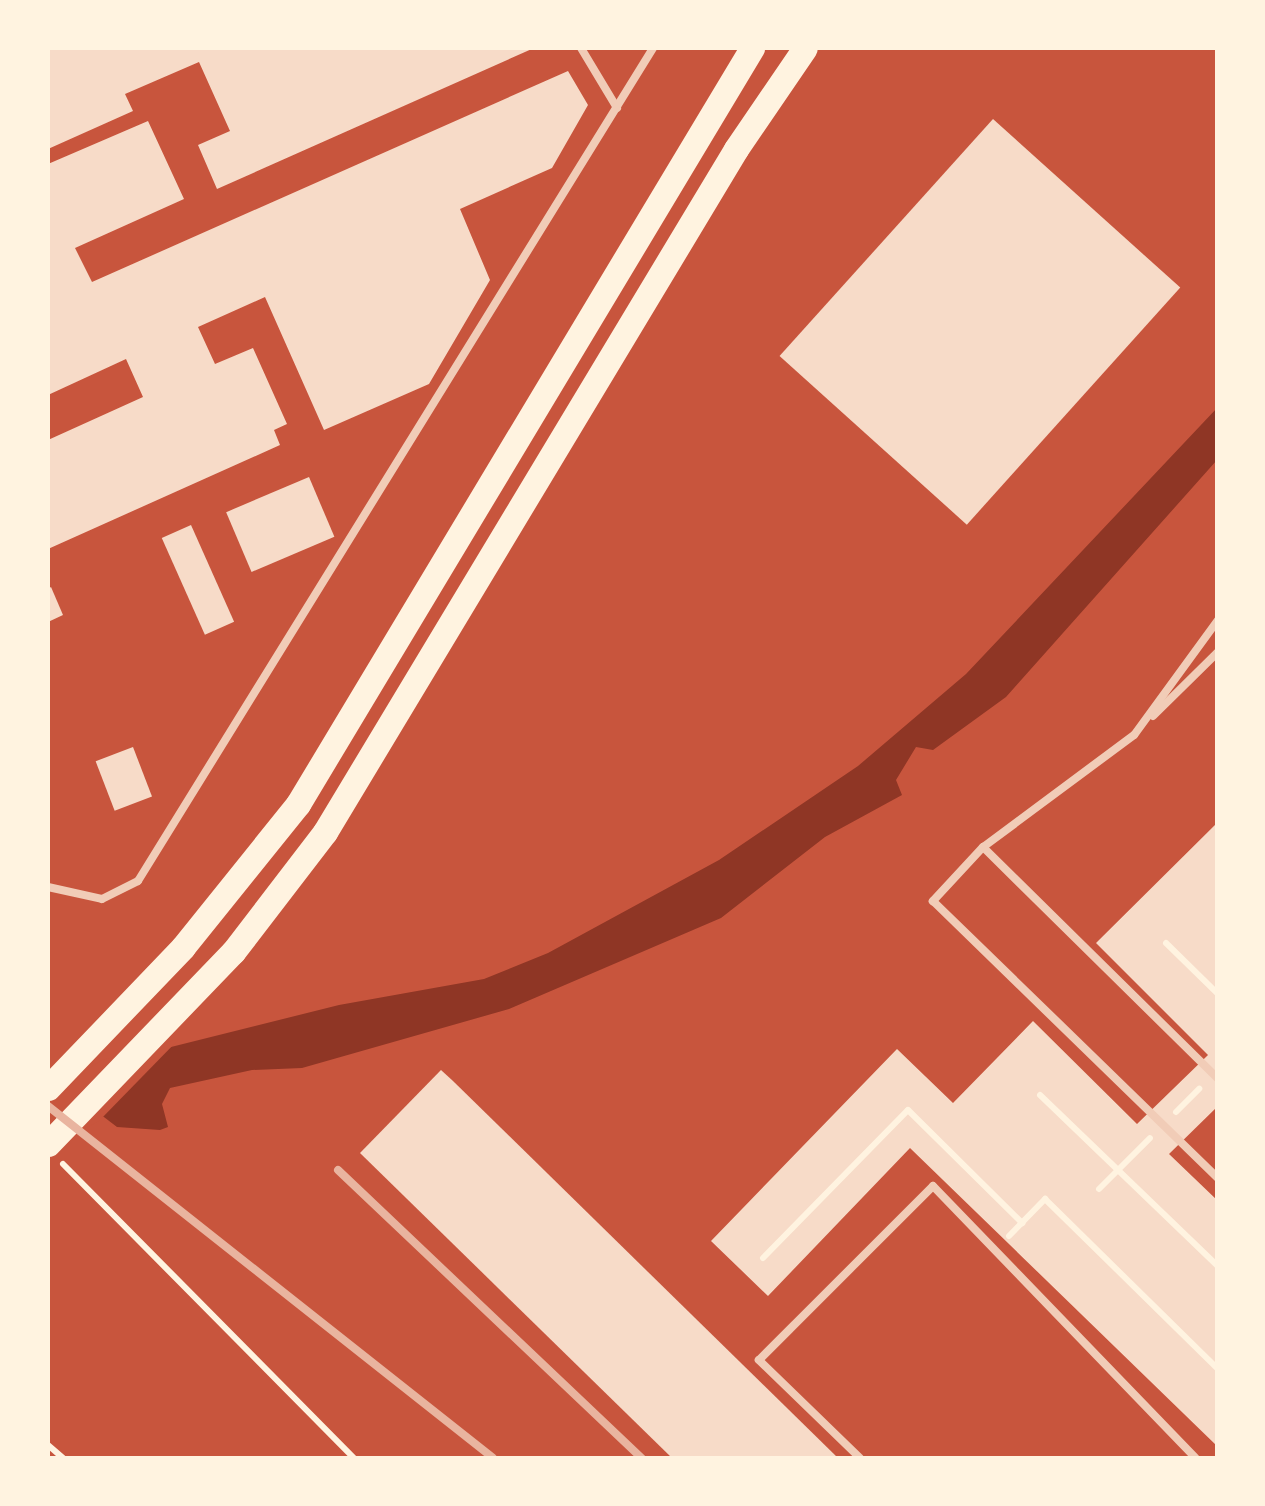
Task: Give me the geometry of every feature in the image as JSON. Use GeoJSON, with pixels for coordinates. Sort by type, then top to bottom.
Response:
{"type":"FeatureCollection","features":[{"type":"Feature","properties":{"kind":"main road"},"geometry":{"type":"LineString","coordinates":[[48,1088],[183,947],[298,804],[752,48]]}},
{"type":"Feature","properties":{"kind":"main road"},"geometry":{"type":"LineString","coordinates":[[54,1153],[233,952],[325,832],[736,149],[804,48]]}},
{"type":"Feature","properties":{"kind":"lane"},"geometry":{"type":"LineString","coordinates":[[581,48],[617,108]]}},
{"type":"Feature","properties":{"kind":"lane"},"geometry":{"type":"LineString","coordinates":[[48,887],[102,899],[138,882],[653,48]]}},
{"type":"Feature","properties":{"kind":"lane"},"geometry":{"type":"LineString","coordinates":[[1134,735],[1218,620]]}},
{"type":"Feature","properties":{"kind":"lane"},"geometry":{"type":"LineString","coordinates":[[1218,652],[1134,735],[984,847],[933,901],[1218,1178]]}},
{"type":"Feature","properties":{"kind":"lane"},"geometry":{"type":"LineString","coordinates":[[984,847],[1218,1079]]}},
{"type":"Feature","properties":{"kind":"lane"},"geometry":{"type":"LineString","coordinates":[[860,1458],[758,1360],[933,1186],[1196,1458]]}},
{"type":"Feature","properties":{"kind":"path"},"geometry":{"type":"LineString","coordinates":[[1166,943],[1218,994]]}},
{"type":"Feature","properties":{"kind":"path"},"geometry":{"type":"LineString","coordinates":[[1040,1095],[1218,1266]]}},
{"type":"Feature","properties":{"kind":"path"},"geometry":{"type":"LineString","coordinates":[[763,1258],[908,1110],[1022,1223]]}},
{"type":"Feature","properties":{"kind":"path"},"geometry":{"type":"LineString","coordinates":[[54,1153],[354,1458]]}},
{"type":"Feature","properties":{"kind":"path"},"geometry":{"type":"LineString","coordinates":[[996,1251],[1045,1199],[1218,1369]]}},
{"type":"Feature","properties":{"kind":"path"},"geometry":{"type":"LineString","coordinates":[[48,1445],[63,1458]]}},
{"type":"Feature","properties":{"kind":"shaded area"},"geometry":{"type":"Polygon","coordinates":[[[1217,408],[1217,460],[1006,697],[933,750],[916,747],[896,780],[902,795],[825,837],[721,918],[509,1009],[302,1068],[252,1070],[170,1088],[162,1104],[168,1127],[160,1130],[117,1127],[100,1114],[103,1064],[339,1005],[484,979],[548,953],[719,860],[858,766],[966,674],[1217,408]]]}},
{"type":"Feature","properties":{"kind":"pier"},"geometry":{"type":"Polygon","coordinates":[[[179,1039],[99,1121],[48,1147],[48,1095],[102,1060],[179,1039]]]}},
{"type":"Feature","properties":{"kind":"building"},"geometry":{"type":"Polygon","coordinates":[[[48,48],[534,48],[217,189],[198,145],[230,131],[199,62],[125,94],[133,111],[48,149],[48,48]]]}},
{"type":"Feature","properties":{"kind":"building"},"geometry":{"type":"Polygon","coordinates":[[[568,71],[588,105],[552,168],[460,209],[490,280],[429,384],[324,430],[265,297],[198,327],[215,364],[253,348],[287,424],[274,430],[280,445],[48,549],[48,440],[143,397],[126,359],[48,395],[48,164],[148,121],[184,199],[75,248],[92,282],[568,71]]]}},
{"type":"Feature","properties":{"kind":"building"},"geometry":{"type":"Polygon","coordinates":[[[993,119],[1180,288],[967,525],[780,356],[993,119]]]}},
{"type":"Feature","properties":{"kind":"building"},"geometry":{"type":"Polygon","coordinates":[[[309,477],[334,537],[252,572],[226,512],[309,477]]]}},
{"type":"Feature","properties":{"kind":"building"},"geometry":{"type":"Polygon","coordinates":[[[191,525],[234,622],[205,635],[162,538],[191,525]]]}},
{"type":"Feature","properties":{"kind":"building"},"geometry":{"type":"Polygon","coordinates":[[[51,587],[63,615],[48,622],[48,589],[51,587]]]}},
{"type":"Feature","properties":{"kind":"building"},"geometry":{"type":"Polygon","coordinates":[[[133,747],[152,796],[115,811],[96,761],[133,747]]]}},
{"type":"Feature","properties":{"kind":"building"},"geometry":{"type":"Polygon","coordinates":[[[1218,822],[1218,1106],[1169,1154],[1218,1201],[1218,1447],[910,1148],[768,1296],[711,1241],[897,1049],[953,1103],[1033,1021],[1137,1124],[1208,1055],[1096,943],[1218,822]]]}},
{"type":"Feature","properties":{"kind":"building"},"geometry":{"type":"Polygon","coordinates":[[[441,1070],[838,1458],[672,1458],[360,1153],[441,1070]]]}},
{"type":"Feature","properties":{"kind":"railway"},"geometry":{"type":"LineString","coordinates":[[48,1106],[493,1458]]}},
{"type":"Feature","properties":{"kind":"railway"},"geometry":{"type":"LineString","coordinates":[[338,1170],[642,1458]]}}]}
